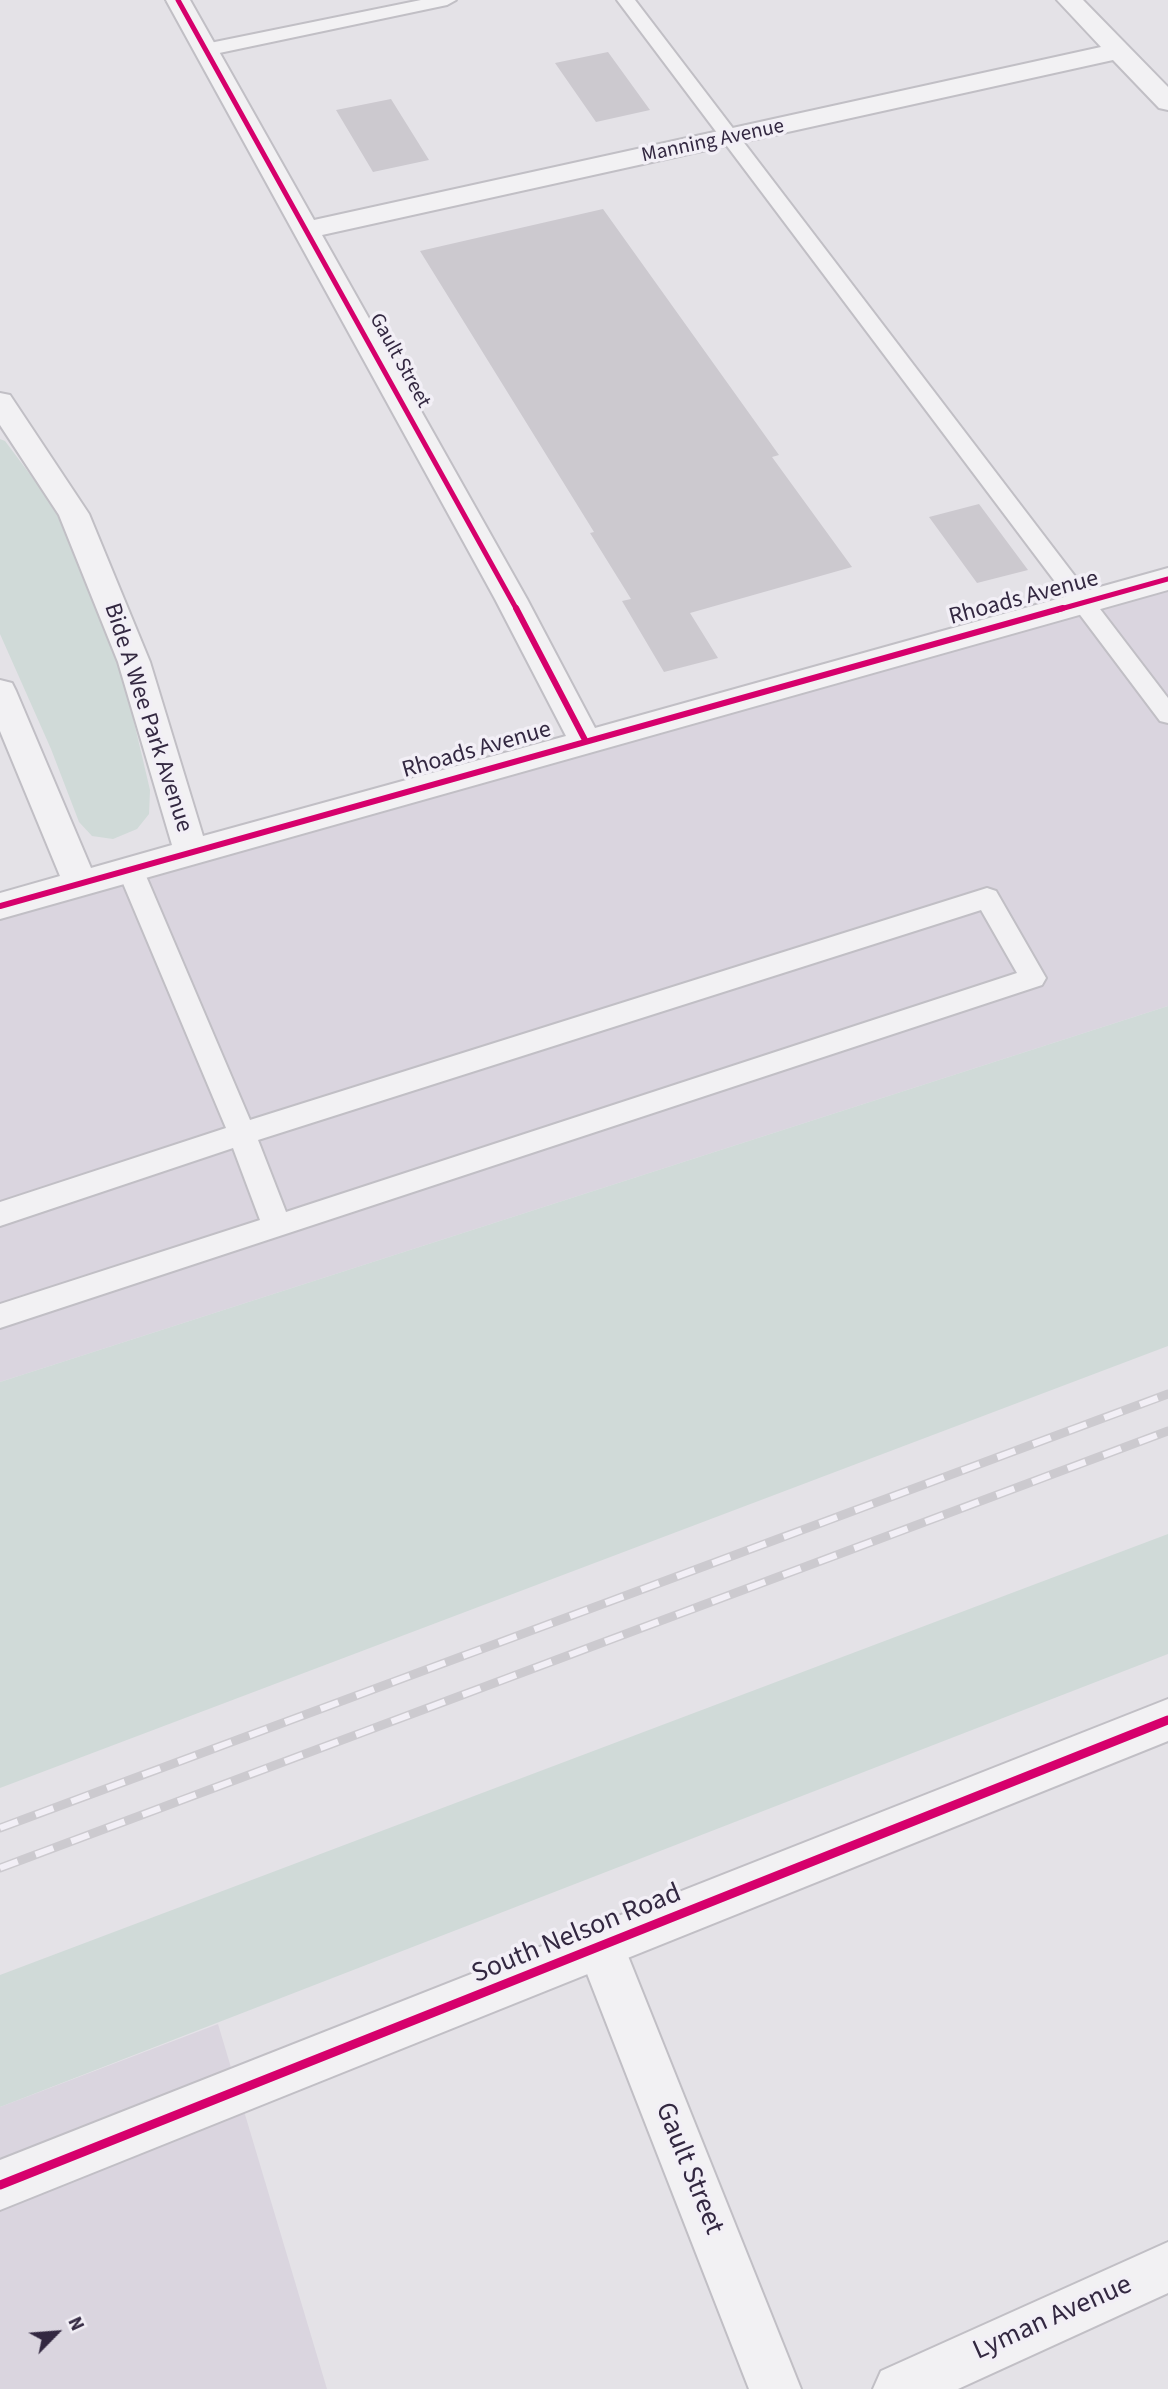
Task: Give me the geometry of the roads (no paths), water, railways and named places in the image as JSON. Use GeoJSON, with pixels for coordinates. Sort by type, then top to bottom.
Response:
{"type":"FeatureCollection","features":[{"type":"Feature","properties":{"kind":"street","name":"Gault Street"},"geometry":{"type":"LineString","coordinates":[[178,0],[537,648],[584,740]]}},
{"type":"Feature","properties":{"kind":"street"},"geometry":{"type":"LineString","coordinates":[[1069,0],[1168,102]]}},
{"type":"Feature","properties":{"kind":"street","name":"Manning Avenue"},"geometry":{"type":"LineString","coordinates":[[307,230],[1118,51]]}},
{"type":"Feature","properties":{"kind":"street","name":"Bide A Wee Park Avenue"},"geometry":{"type":"LineString","coordinates":[[0,402],[74,514],[134,662],[191,852]]}},
{"type":"Feature","properties":{"kind":"street","name":"Rhoads Avenue"},"geometry":{"type":"LineString","coordinates":[[0,906],[584,740],[1168,579]]}},
{"type":"Feature","properties":{"kind":"street"},"geometry":{"type":"LineString","coordinates":[[0,691],[80,883]]}},
{"type":"Feature","properties":{"kind":"street","name":"South Nelson Road"},"geometry":{"type":"LineString","coordinates":[[0,2185],[1168,1720]]}},
{"type":"Feature","properties":{"kind":"street","name":"Gault Street"},"geometry":{"type":"LineString","coordinates":[[600,1948],[775,2389]]}},
{"type":"Feature","properties":{"kind":"street","name":"Lyman Avenue"},"geometry":{"type":"LineString","coordinates":[[899,2389],[1168,2267]]}},
{"type":"Feature","properties":{"kind":"lane"},"geometry":{"type":"LineString","coordinates":[[205,50],[447,0]]}},
{"type":"Feature","properties":{"kind":"lane"},"geometry":{"type":"LineString","coordinates":[[626,0],[1168,715]]}},
{"type":"Feature","properties":{"kind":"lane"},"geometry":{"type":"LineString","coordinates":[[130,869],[242,1133],[277,1226]]}},
{"type":"Feature","properties":{"kind":"lane"},"geometry":{"type":"LineString","coordinates":[[0,1214],[242,1133],[987,898],[1033,978],[0,1316]]}},
{"type":"Feature","properties":{"kind":"railway"},"geometry":{"type":"LineString","coordinates":[[0,1828],[1168,1394]]}},
{"type":"Feature","properties":{"kind":"railway"},"geometry":{"type":"LineString","coordinates":[[0,1868],[1168,1431]]}}]}
